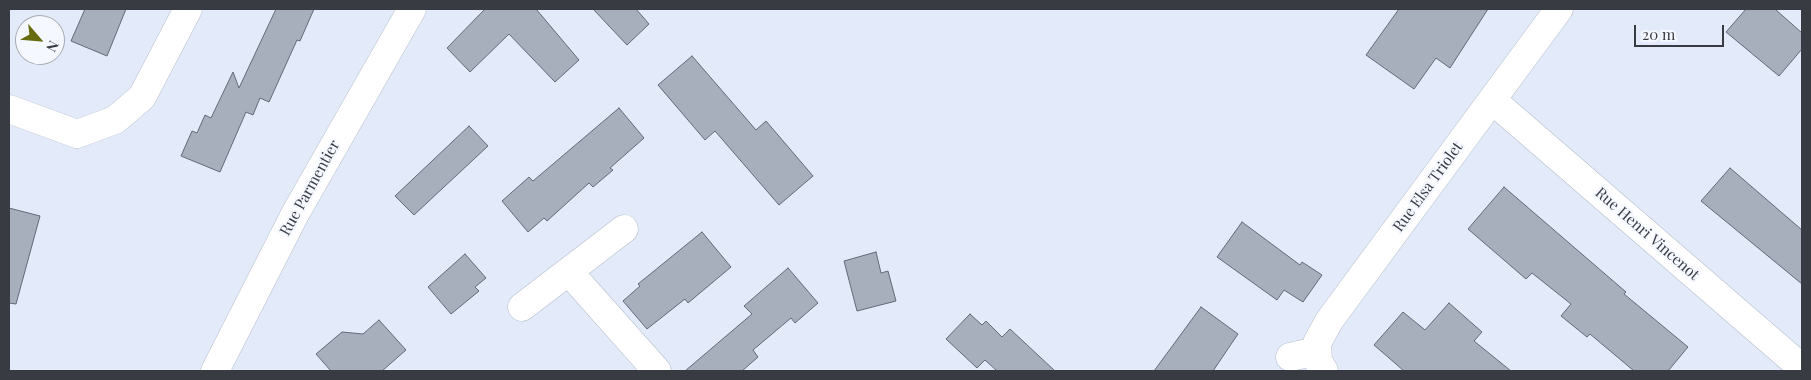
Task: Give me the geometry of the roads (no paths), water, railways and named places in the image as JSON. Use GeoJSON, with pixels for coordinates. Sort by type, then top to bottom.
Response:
{"type":"FeatureCollection","features":[{"type":"Feature","properties":{"kind":"street"},"geometry":{"type":"LineString","coordinates":[[9,109],[77,134],[115,120],[142,97],[188,9]]}},
{"type":"Feature","properties":{"kind":"street","name":"Rue Parmentier"},"geometry":{"type":"LineString","coordinates":[[215,371],[295,214],[412,9]]}},
{"type":"Feature","properties":{"kind":"street","name":"Rue Elsa Triolet"},"geometry":{"type":"LineString","coordinates":[[1320,361],[1317,343],[1329,321],[1559,9]]}},
{"type":"Feature","properties":{"kind":"street","name":"Rue Henri Vincenot"},"geometry":{"type":"LineString","coordinates":[[1492,100],[1802,368]]}},
{"type":"Feature","properties":{"kind":"street"},"geometry":{"type":"LineString","coordinates":[[522,307],[624,229]]}},
{"type":"Feature","properties":{"kind":"street"},"geometry":{"type":"LineString","coordinates":[[569,272],[657,371]]}},
{"type":"Feature","properties":{"kind":"street"},"geometry":{"type":"LineString","coordinates":[[1290,357],[1320,361]]}}]}
